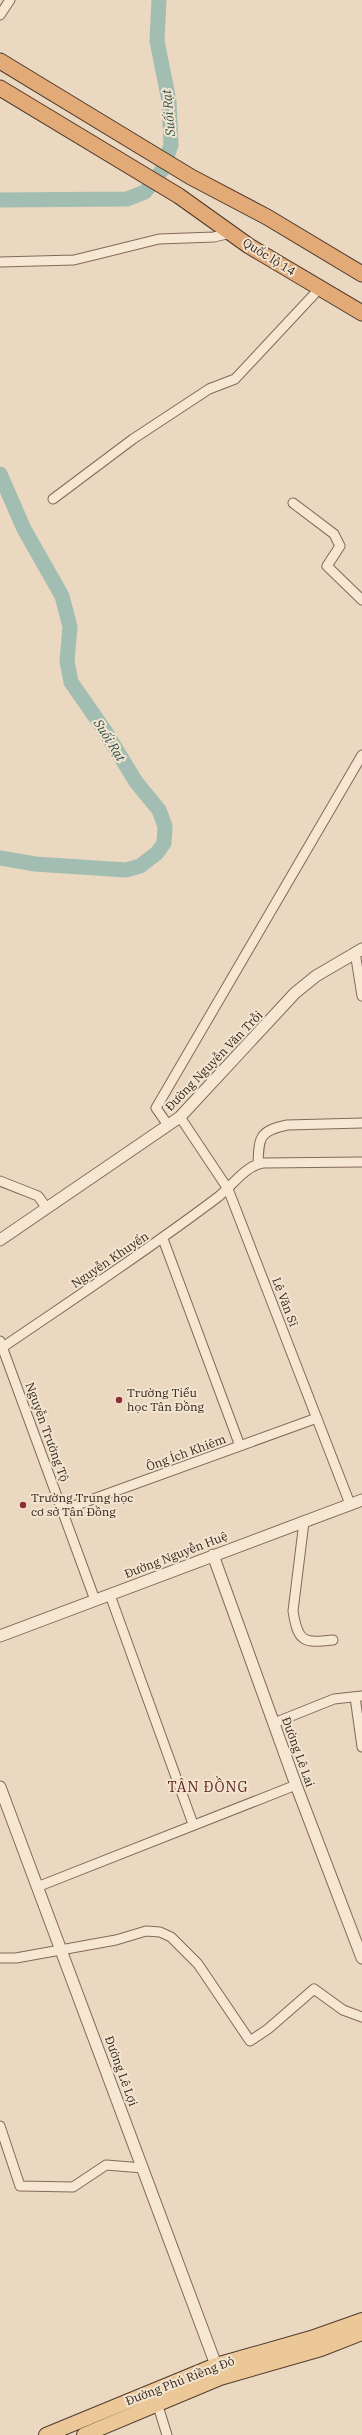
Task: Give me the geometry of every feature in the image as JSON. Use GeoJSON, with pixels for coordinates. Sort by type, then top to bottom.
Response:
{"type":"FeatureCollection","features":[{"type":"Feature","properties":{"kind":"highway"},"geometry":{"type":"LineString","coordinates":[[0,61],[191,177],[267,217],[362,274]]}},
{"type":"Feature","properties":{"kind":"highway","name":"Quốc lộ 14"},"geometry":{"type":"LineString","coordinates":[[0,88],[179,196],[231,233],[362,313]]}},
{"type":"Feature","properties":{"kind":"main road","name":"Đường Phú Riềng Đỏ"},"geometry":{"type":"LineString","coordinates":[[46,2435],[216,2365],[311,2338],[362,2320]]}},
{"type":"Feature","properties":{"kind":"main road","name":"Đường Phú Riềng Đỏ"},"geometry":{"type":"LineString","coordinates":[[84,2435],[158,2406],[220,2378],[321,2349],[362,2333]]}},
{"type":"Feature","properties":{"kind":"street"},"geometry":{"type":"LineString","coordinates":[[0,16],[10,0]]}},
{"type":"Feature","properties":{"kind":"street"},"geometry":{"type":"LineString","coordinates":[[0,262],[74,260],[159,239],[214,236],[231,233]]}},
{"type":"Feature","properties":{"kind":"street"},"geometry":{"type":"LineString","coordinates":[[53,499],[133,440],[197,397],[210,389],[235,379],[320,288]]}},
{"type":"Feature","properties":{"kind":"street"},"geometry":{"type":"LineString","coordinates":[[293,503],[334,534],[340,546],[327,566],[362,600]]}},
{"type":"Feature","properties":{"kind":"street"},"geometry":{"type":"LineString","coordinates":[[168,1125],[156,1108],[362,755]]}},
{"type":"Feature","properties":{"kind":"street"},"geometry":{"type":"LineString","coordinates":[[359,950],[362,996]]}},
{"type":"Feature","properties":{"kind":"street","name":"Đường Nguyễn Văn Trỗi"},"geometry":{"type":"LineString","coordinates":[[0,1240],[180,1117],[295,993],[316,976],[359,950]]}},
{"type":"Feature","properties":{"kind":"street","name":"Lê Văn Sĩ"},"geometry":{"type":"LineString","coordinates":[[180,1117],[228,1189],[350,1504]]}},
{"type":"Feature","properties":{"kind":"street"},"geometry":{"type":"LineString","coordinates":[[362,1123],[287,1125],[272,1129],[262,1135],[259,1140],[258,1164],[362,1162]]}},
{"type":"Feature","properties":{"kind":"street","name":"Nguyễn Khuyến"},"geometry":{"type":"LineString","coordinates":[[2,1344],[163,1239],[258,1164]]}},
{"type":"Feature","properties":{"kind":"street"},"geometry":{"type":"LineString","coordinates":[[0,1181],[38,1196],[46,1208]]}},
{"type":"Feature","properties":{"kind":"street"},"geometry":{"type":"LineString","coordinates":[[163,1239],[240,1446]]}},
{"type":"Feature","properties":{"kind":"street","name":"Nguyễn Trường Tộ"},"geometry":{"type":"LineString","coordinates":[[2,1344],[95,1600]]}},
{"type":"Feature","properties":{"kind":"street","name":"Ông Ích Khiêm"},"geometry":{"type":"LineString","coordinates":[[63,1510],[317,1418]]}},
{"type":"Feature","properties":{"kind":"street","name":"Đường Nguyễn Huệ"},"geometry":{"type":"LineString","coordinates":[[0,1636],[362,1500]]}},
{"type":"Feature","properties":{"kind":"street"},"geometry":{"type":"LineString","coordinates":[[304,1522],[293,1611],[295,1623],[304,1639],[310,1642],[333,1640]]}},
{"type":"Feature","properties":{"kind":"street","name":"Đường Lê Lai"},"geometry":{"type":"LineString","coordinates":[[213,1555],[296,1785],[362,1958]]}},
{"type":"Feature","properties":{"kind":"street"},"geometry":{"type":"LineString","coordinates":[[110,1594],[193,1824]]}},
{"type":"Feature","properties":{"kind":"street"},"geometry":{"type":"LineString","coordinates":[[274,1723],[315,1705],[334,1699],[358,1697],[362,1747]]}},
{"type":"Feature","properties":{"kind":"street"},"geometry":{"type":"LineString","coordinates":[[37,1887],[193,1824],[296,1785]]}},
{"type":"Feature","properties":{"kind":"street","name":"Đường Lê Lợi"},"geometry":{"type":"LineString","coordinates":[[0,1787],[216,2365]]}},
{"type":"Feature","properties":{"kind":"street"},"geometry":{"type":"LineString","coordinates":[[0,1958],[16,1958],[61,1948],[116,1940],[146,1931],[160,1932],[171,1937],[198,1964],[250,2041],[268,2029],[314,1989],[343,2010],[362,2018]]}},
{"type":"Feature","properties":{"kind":"street"},"geometry":{"type":"LineString","coordinates":[[0,2126],[20,2186],[73,2187],[106,2165],[143,2168]]}},
{"type":"Feature","properties":{"kind":"street"},"geometry":{"type":"LineString","coordinates":[[158,2406],[167,2435]]}},
{"type":"Feature","properties":{"kind":"waterway","name":"Suối Rạt"},"geometry":{"type":"LineString","coordinates":[[0,200],[127,199],[145,192],[162,170],[171,145],[169,101],[157,41],[159,0]]}},
{"type":"Feature","properties":{"kind":"waterway","name":"Suối Rạt"},"geometry":{"type":"LineString","coordinates":[[0,474],[24,529],[62,596],[70,627],[67,661],[71,682],[105,731],[136,782],[159,810],[165,826],[164,843],[157,853],[140,866],[126,870],[35,864],[0,858]]}},
{"type":"Feature","properties":{"kind":"place","name":"Trường Tiểu học Tân Đồng"},"geometry":{"type":"Point","coordinates":[119,1400]}},
{"type":"Feature","properties":{"kind":"place","name":"Trường Trung học cơ sở Tân Đồng"},"geometry":{"type":"Point","coordinates":[23,1505]}},
{"type":"Feature","properties":{"kind":"district","name":"TÂN ĐỒNG"},"geometry":{"type":"Point","coordinates":[208,1787]}}]}
